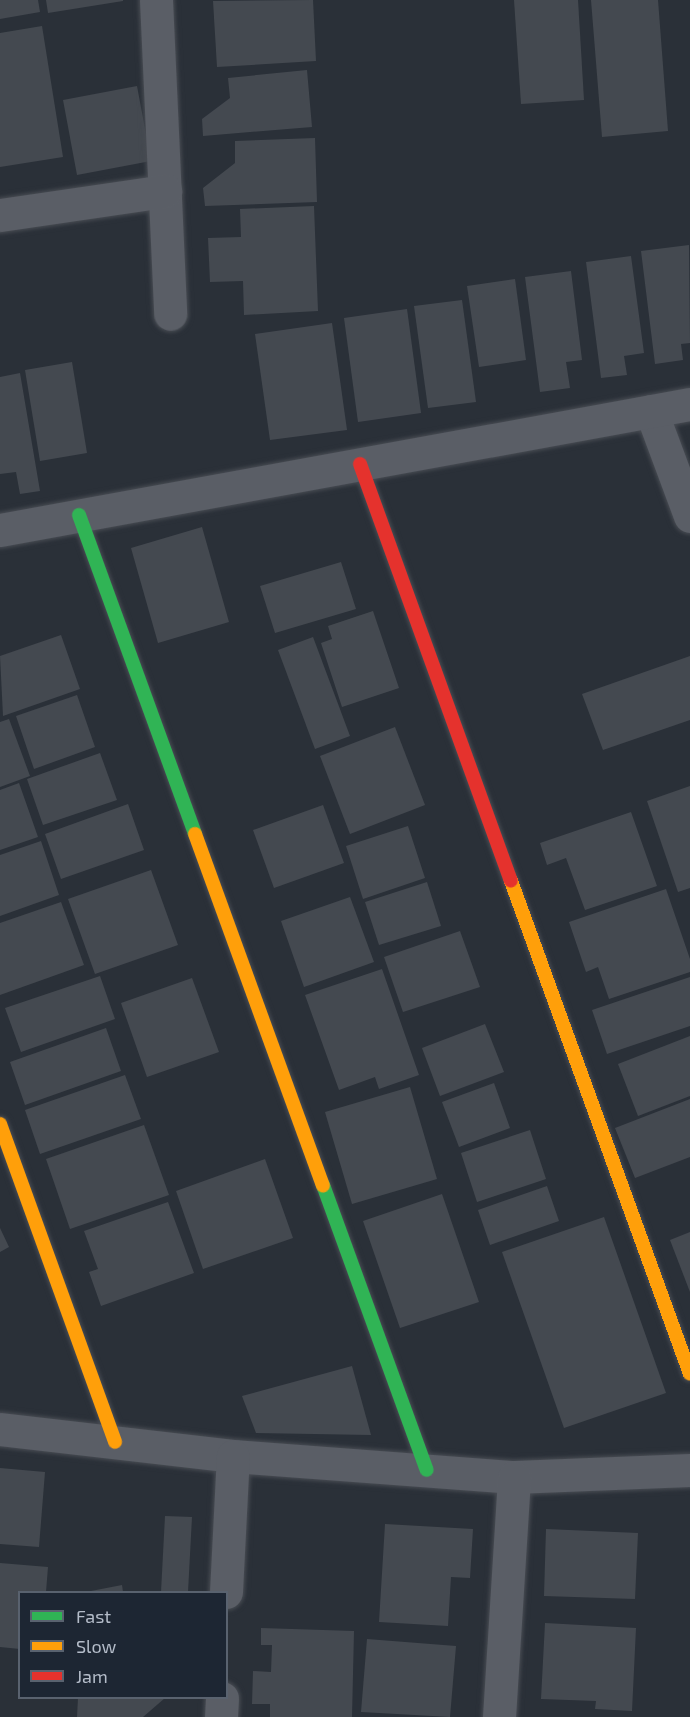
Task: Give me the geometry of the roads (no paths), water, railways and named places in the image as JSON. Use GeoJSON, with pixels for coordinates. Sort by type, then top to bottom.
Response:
{"type":"FeatureCollection","features":[{"type":"Feature","properties":{"kind":"street"},"geometry":{"type":"LineString","coordinates":[[156,0],[170,314]]}},
{"type":"Feature","properties":{"kind":"street"},"geometry":{"type":"LineString","coordinates":[[0,215],[165,191]]}},
{"type":"Feature","properties":{"kind":"street"},"geometry":{"type":"LineString","coordinates":[[0,530],[690,404]]}},
{"type":"Feature","properties":{"kind":"street"},"geometry":{"type":"LineString","coordinates":[[651,411],[690,516]]}},
{"type":"Feature","properties":{"kind":"street"},"geometry":{"type":"LineString","coordinates":[[360,464],[690,1374]]}},
{"type":"Feature","properties":{"kind":"street"},"geometry":{"type":"LineString","coordinates":[[79,515],[427,1470]]}},
{"type":"Feature","properties":{"kind":"street"},"geometry":{"type":"LineString","coordinates":[[0,1124],[115,1442]]}},
{"type":"Feature","properties":{"kind":"street"},"geometry":{"type":"LineString","coordinates":[[0,1429],[233,1456],[514,1477],[690,1470]]}},
{"type":"Feature","properties":{"kind":"street"},"geometry":{"type":"LineString","coordinates":[[226,1591],[233,1456]]}},
{"type":"Feature","properties":{"kind":"street"},"geometry":{"type":"LineString","coordinates":[[499,1717],[514,1477]]}},
{"type":"Feature","properties":{"kind":"street"},"geometry":{"type":"LineString","coordinates":[[221,1717],[222,1699]]}}]}
